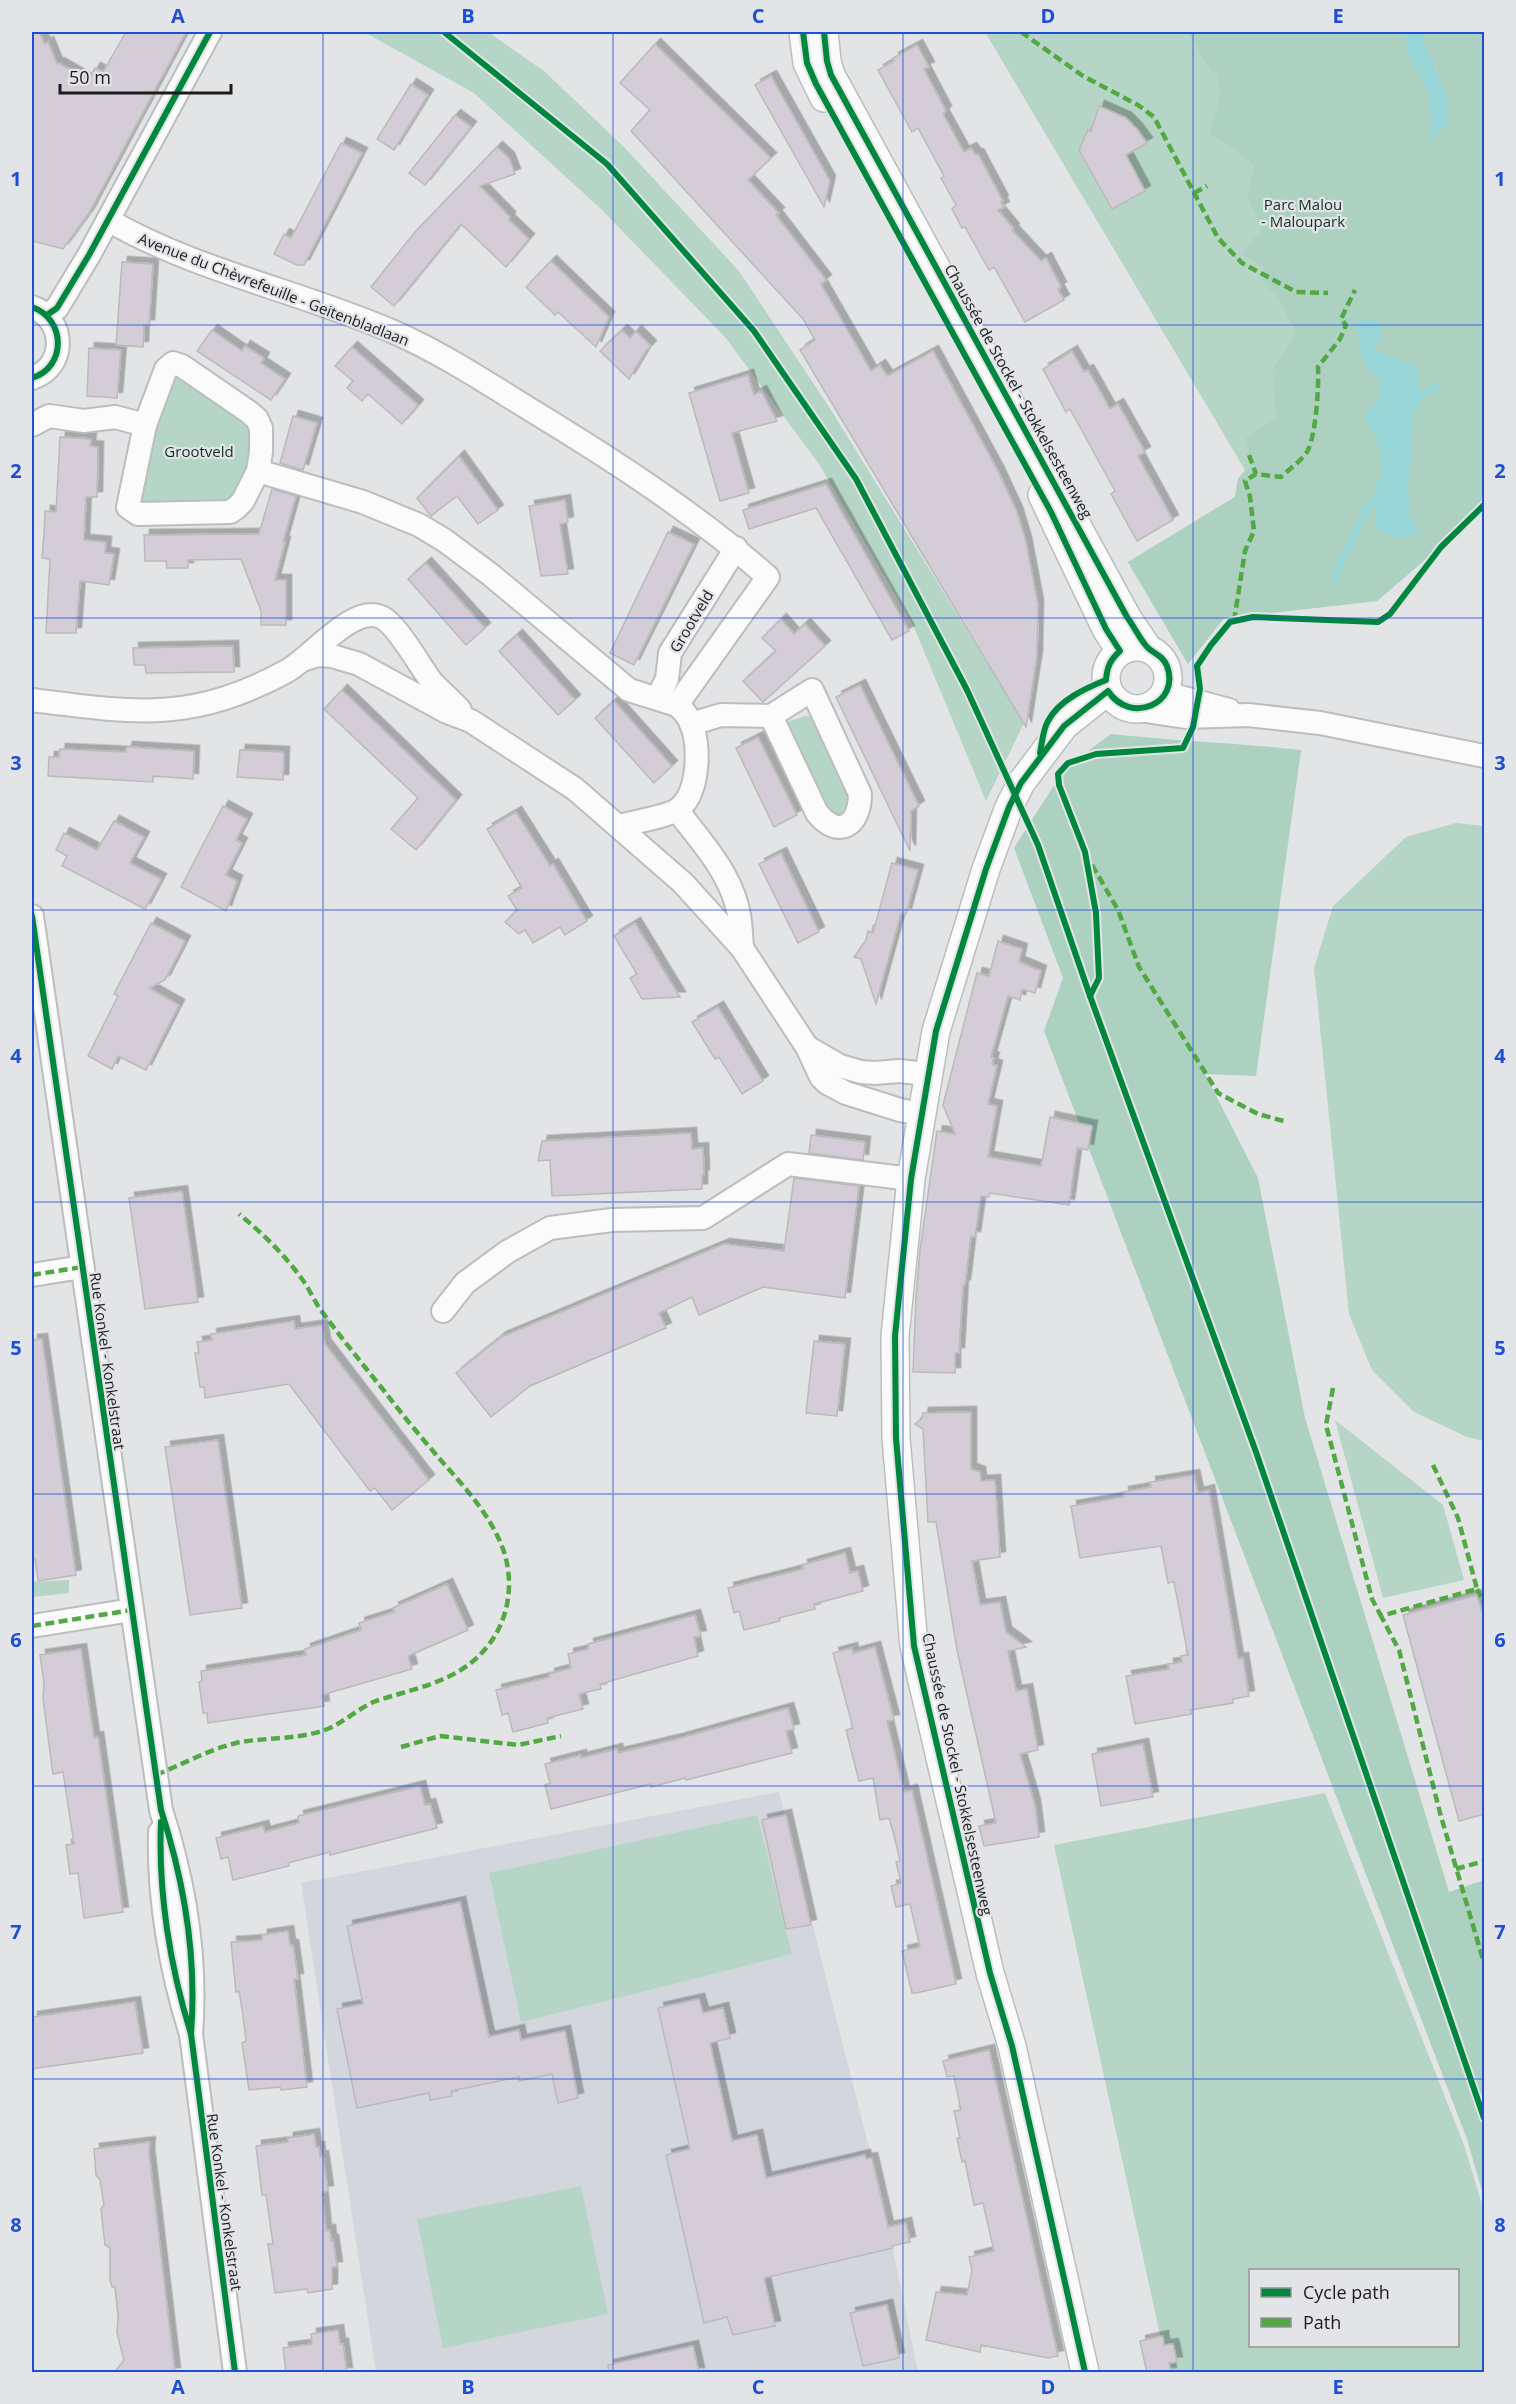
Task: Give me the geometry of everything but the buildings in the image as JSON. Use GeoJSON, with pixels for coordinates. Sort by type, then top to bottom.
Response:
{"type":"FeatureCollection","features":[{"type":"Feature","properties":{"kind":"street"},"geometry":{"type":"LineString","coordinates":[[39,311],[57,308],[108,220],[210,32]]}},
{"type":"Feature","properties":{"kind":"street","name":"Chaussée de Stockel - Stokkelsesteenweg"},"geometry":{"type":"LineString","coordinates":[[803,32],[807,63],[816,84],[1051,512],[1106,629],[1120,651],[1112,659],[1107,669],[1107,685],[1064,726],[1022,783],[1009,807],[986,869],[936,1031],[927,1074],[911,1179],[895,1336],[899,1482],[914,1646],[990,1973],[1012,2046],[1085,2373]]}},
{"type":"Feature","properties":{"kind":"street","name":"Chaussée de Stockel - Stokkelsesteenweg"},"geometry":{"type":"LineString","coordinates":[[824,32],[831,75],[1127,616],[1147,647],[1159,654],[1167,666],[1169,679],[1166,693]]}},
{"type":"Feature","properties":{"kind":"street","name":"Avenue du Chèvrefeuille - Geitenbladlaan"},"geometry":{"type":"LineString","coordinates":[[108,220],[130,233],[209,264],[396,333],[475,376],[601,452],[736,548],[768,577],[667,701]]}},
{"type":"Feature","properties":{"kind":"street"},"geometry":{"type":"LineString","coordinates":[[32,378],[48,369],[55,359],[58,348],[58,336],[54,325],[39,311]]}},
{"type":"Feature","properties":{"kind":"street"},"geometry":{"type":"LineString","coordinates":[[173,363],[182,366],[257,418],[262,439],[258,471],[243,501],[230,512],[138,514],[128,507],[145,425],[166,369],[173,363]]}},
{"type":"Feature","properties":{"kind":"street"},"geometry":{"type":"LineString","coordinates":[[32,425],[49,416],[84,421],[115,417],[145,425]]}},
{"type":"Feature","properties":{"kind":"street"},"geometry":{"type":"LineString","coordinates":[[258,471],[363,502],[419,525],[444,540],[491,575],[619,683],[629,690],[667,701],[691,724],[696,771],[692,790],[677,810],[619,825]]}},
{"type":"Feature","properties":{"kind":"street","name":"Grootveld"},"geometry":{"type":"LineString","coordinates":[[667,701],[669,653],[736,548]]}},
{"type":"Feature","properties":{"kind":"street"},"geometry":{"type":"LineString","coordinates":[[32,699],[129,712],[178,710],[202,706],[246,691],[289,670],[354,618],[368,615],[381,616],[392,625],[432,681],[471,721]]}},
{"type":"Feature","properties":{"kind":"street"},"geometry":{"type":"LineString","coordinates":[[1120,651],[1133,646],[1147,647]]}},
{"type":"Feature","properties":{"kind":"street"},"geometry":{"type":"LineString","coordinates":[[305,659],[318,655],[345,659],[447,712],[471,721],[558,777],[619,825],[682,883],[742,948],[807,1047],[821,1077],[833,1087],[846,1093],[900,1110],[921,1114]]}},
{"type":"Feature","properties":{"kind":"street"},"geometry":{"type":"LineString","coordinates":[[1107,685],[1118,703],[1138,710],[1185,717],[1248,716],[1320,723],[1485,756]]}},
{"type":"Feature","properties":{"kind":"street"},"geometry":{"type":"LineString","coordinates":[[691,724],[721,715],[771,716],[812,690],[860,794],[860,806],[854,821],[846,827],[836,827],[823,821],[817,813],[771,716]]}},
{"type":"Feature","properties":{"kind":"street"},"geometry":{"type":"LineString","coordinates":[[1138,710],[1159,701],[1166,693],[1189,697],[1248,716]]}},
{"type":"Feature","properties":{"kind":"street"},"geometry":{"type":"LineString","coordinates":[[677,810],[725,876],[738,912],[742,948]]}},
{"type":"Feature","properties":{"kind":"street","name":"Rue Konkel - Konkelstraat"},"geometry":{"type":"LineString","coordinates":[[32,916],[161,1810],[175,1851],[188,1938],[194,1994],[191,2034],[235,2373]]}},
{"type":"Feature","properties":{"kind":"street"},"geometry":{"type":"LineString","coordinates":[[807,1047],[826,1059],[851,1070],[869,1073],[893,1071],[927,1074]]}},
{"type":"Feature","properties":{"kind":"street"},"geometry":{"type":"LineString","coordinates":[[443,1311],[465,1283],[507,1252],[550,1228],[612,1220],[703,1218],[788,1164],[911,1179]]}},
{"type":"Feature","properties":{"kind":"street"},"geometry":{"type":"LineString","coordinates":[[32,1275],[82,1267]]}},
{"type":"Feature","properties":{"kind":"street"},"geometry":{"type":"LineString","coordinates":[[32,1626],[132,1610]]}},
{"type":"Feature","properties":{"kind":"shaded area"},"geometry":{"type":"Polygon","coordinates":[[[779,1792],[886,2215],[918,2372],[376,2372],[301,1883],[779,1792]]]}},
{"type":"Feature","properties":{"kind":"green space"},"geometry":{"type":"Polygon","coordinates":[[[364,32],[488,32],[544,71],[625,148],[739,271],[831,410],[997,679],[1026,719],[986,801],[914,627],[819,464],[725,337],[601,209],[474,93],[364,32]]]}},
{"type":"Feature","properties":{"kind":"green space","name":"Parc Malou - Maloupark"},"geometry":{"type":"Polygon","coordinates":[[[985,32],[1484,32],[1484,509],[1377,601],[1224,618],[1188,664],[1128,562],[1235,497],[1238,479],[1245,470],[985,32]]]}},
{"type":"Feature","properties":{"kind":"green space","name":"Parc Malou - Maloupark"},"geometry":{"type":"Polygon","coordinates":[[[1188,32],[1405,32],[1408,55],[1427,89],[1431,122],[1429,140],[1437,70],[1423,38],[1424,32],[1484,32],[1484,509],[1377,601],[1224,618],[1188,664],[1128,562],[1235,497],[1238,479],[1252,465],[1246,438],[1276,416],[1272,372],[1296,332],[1279,300],[1261,279],[1266,269],[1241,254],[1262,229],[1247,196],[1255,165],[1210,133],[1221,93],[1217,74],[1211,71],[1188,32]],[[1358,318],[1380,379],[1379,400],[1366,413],[1381,447],[1383,476],[1375,485],[1375,528],[1420,533],[1410,515],[1407,484],[1411,460],[1413,414],[1373,351],[1383,325],[1358,318]]]}},
{"type":"Feature","properties":{"kind":"green space","name":"Grootveld"},"geometry":{"type":"Polygon","coordinates":[[[173,373],[245,415],[257,445],[237,501],[140,509],[144,447],[173,373]]]}},
{"type":"Feature","properties":{"kind":"green space"},"geometry":{"type":"Polygon","coordinates":[[[806,716],[814,717],[852,789],[847,817],[830,817],[785,730],[786,722],[806,716]]]}},
{"type":"Feature","properties":{"kind":"green space"},"geometry":{"type":"Polygon","coordinates":[[[1111,734],[1301,750],[1256,1076],[1205,1074],[1258,1178],[1305,1418],[1449,1892],[1484,1880],[1484,2198],[1467,2139],[1044,1031],[1063,978],[1014,848],[1065,768],[1111,734]]]}},
{"type":"Feature","properties":{"kind":"green space"},"geometry":{"type":"Polygon","coordinates":[[[1456,823],[1484,826],[1484,1441],[1467,1437],[1414,1412],[1372,1370],[1349,1314],[1314,968],[1333,906],[1406,837],[1456,823]]]}},
{"type":"Feature","properties":{"kind":"green space"},"geometry":{"type":"Polygon","coordinates":[[[1335,1420],[1443,1505],[1464,1580],[1383,1598],[1335,1420]]]}},
{"type":"Feature","properties":{"kind":"green space"},"geometry":{"type":"Polygon","coordinates":[[[69,1580],[69,1593],[32,1597],[32,1582],[69,1580]]]}},
{"type":"Feature","properties":{"kind":"green space"},"geometry":{"type":"Polygon","coordinates":[[[1325,1793],[1464,2145],[1484,2211],[1484,2372],[1168,2372],[1054,1845],[1325,1793]]]}},
{"type":"Feature","properties":{"kind":"green space"},"geometry":{"type":"Polygon","coordinates":[[[757,1815],[792,1954],[521,2022],[489,1873],[757,1815]]]}},
{"type":"Feature","properties":{"kind":"green space"},"geometry":{"type":"Polygon","coordinates":[[[581,2186],[608,2314],[443,2348],[417,2219],[581,2186]]]}},
{"type":"Feature","properties":{"kind":"water"},"geometry":{"type":"Polygon","coordinates":[[[1405,32],[1424,32],[1423,39],[1447,97],[1447,123],[1428,141],[1431,122],[1427,89],[1408,54],[1405,32]]]}},
{"type":"Feature","properties":{"kind":"water"},"geometry":{"type":"Polygon","coordinates":[[[1357,318],[1383,325],[1374,351],[1416,367],[1420,381],[1420,405],[1413,415],[1411,460],[1407,484],[1410,515],[1421,533],[1414,535],[1397,537],[1375,528],[1375,485],[1383,475],[1377,441],[1365,423],[1366,413],[1379,400],[1380,379],[1367,366],[1361,352],[1357,318]]]}},
{"type":"Feature","properties":{"kind":"waterway"},"geometry":{"type":"LineString","coordinates":[[1414,401],[1438,384]]}},
{"type":"Feature","properties":{"kind":"waterway"},"geometry":{"type":"LineString","coordinates":[[1334,579],[1367,508],[1379,495]]}},
{"type":"Feature","properties":{"kind":"marked path"},"geometry":{"type":"LineString","coordinates":[[1021,32],[1083,76],[1138,105],[1154,117],[1218,238],[1242,263],[1296,292],[1328,293]]}},
{"type":"Feature","properties":{"kind":"marked path"},"geometry":{"type":"LineString","coordinates":[[1194,193],[1207,186]]}},
{"type":"Feature","properties":{"kind":"marked path"},"geometry":{"type":"LineString","coordinates":[[1234,621],[1245,551],[1254,531],[1250,497],[1245,481],[1256,474],[1281,477],[1306,454],[1315,422],[1318,367],[1340,339],[1346,325],[1341,319],[1355,290]]}},
{"type":"Feature","properties":{"kind":"marked path"},"geometry":{"type":"LineString","coordinates":[[1249,455],[1256,474]]}},
{"type":"Feature","properties":{"kind":"marked path"},"geometry":{"type":"LineString","coordinates":[[1092,865],[1118,910],[1139,967],[1218,1093],[1258,1114],[1287,1122]]}},
{"type":"Feature","properties":{"kind":"marked path"},"geometry":{"type":"LineString","coordinates":[[156,1775],[206,1753],[236,1743],[325,1730],[376,1701],[450,1676],[483,1652],[499,1627],[508,1600],[509,1585],[505,1555],[488,1518],[346,1343],[320,1309],[295,1270],[272,1244],[239,1214]]}},
{"type":"Feature","properties":{"kind":"marked path"},"geometry":{"type":"LineString","coordinates":[[32,1275],[82,1267]]}},
{"type":"Feature","properties":{"kind":"marked path"},"geometry":{"type":"LineString","coordinates":[[1333,1388],[1326,1425],[1372,1599],[1381,1616]]}},
{"type":"Feature","properties":{"kind":"marked path"},"geometry":{"type":"LineString","coordinates":[[1433,1465],[1458,1518],[1477,1589],[1381,1616],[1399,1650],[1440,1813],[1484,1963]]}},
{"type":"Feature","properties":{"kind":"marked path"},"geometry":{"type":"LineString","coordinates":[[1477,1589],[1484,1603]]}},
{"type":"Feature","properties":{"kind":"marked path"},"geometry":{"type":"LineString","coordinates":[[32,1626],[132,1610]]}},
{"type":"Feature","properties":{"kind":"marked path"},"geometry":{"type":"LineString","coordinates":[[401,1747],[440,1736],[518,1745],[561,1736]]}},
{"type":"Feature","properties":{"kind":"marked path"},"geometry":{"type":"LineString","coordinates":[[1456,1869],[1484,1861]]}},
{"type":"Feature","properties":{"kind":"cycle path"},"geometry":{"type":"LineString","coordinates":[[47,315],[57,308],[89,255],[210,32]]}},
{"type":"Feature","properties":{"kind":"cycle path"},"geometry":{"type":"LineString","coordinates":[[444,32],[607,164],[754,331],[856,479],[967,690],[1038,845],[1090,996],[1256,1452],[1484,2118]]}},
{"type":"Feature","properties":{"kind":"cycle path"},"geometry":{"type":"LineString","coordinates":[[803,32],[807,63],[816,84],[1051,512],[1106,629],[1120,651],[1110,664],[1106,680],[1066,701],[1053,714],[1045,728],[1040,753]]}},
{"type":"Feature","properties":{"kind":"cycle path"},"geometry":{"type":"LineString","coordinates":[[824,32],[831,75],[1127,617],[1145,645],[1161,657],[1167,666],[1169,679],[1167,691],[1151,706],[1128,707],[1117,701],[1108,691],[1064,726],[1021,783],[1009,807],[986,869],[936,1031],[911,1179],[895,1336],[896,1438],[914,1646],[990,1973],[1012,2046],[1085,2372]]}},
{"type":"Feature","properties":{"kind":"cycle path"},"geometry":{"type":"LineString","coordinates":[[32,307],[43,313],[51,322],[58,343],[52,364],[32,378]]}},
{"type":"Feature","properties":{"kind":"cycle path"},"geometry":{"type":"LineString","coordinates":[[1090,996],[1099,978],[1096,913],[1085,852],[1059,785],[1058,774],[1068,763],[1096,754],[1183,748],[1193,727],[1200,689],[1197,666],[1230,622],[1253,617],[1378,622],[1390,614],[1441,547],[1484,505]]}},
{"type":"Feature","properties":{"kind":"cycle path"},"geometry":{"type":"LineString","coordinates":[[32,916],[161,1810],[176,1864],[187,1921],[192,1977],[191,2034]]}},
{"type":"Feature","properties":{"kind":"cycle path"},"geometry":{"type":"LineString","coordinates":[[161,1822],[161,1875],[167,1929],[171,1956],[191,2034],[235,2372]]}}]}
